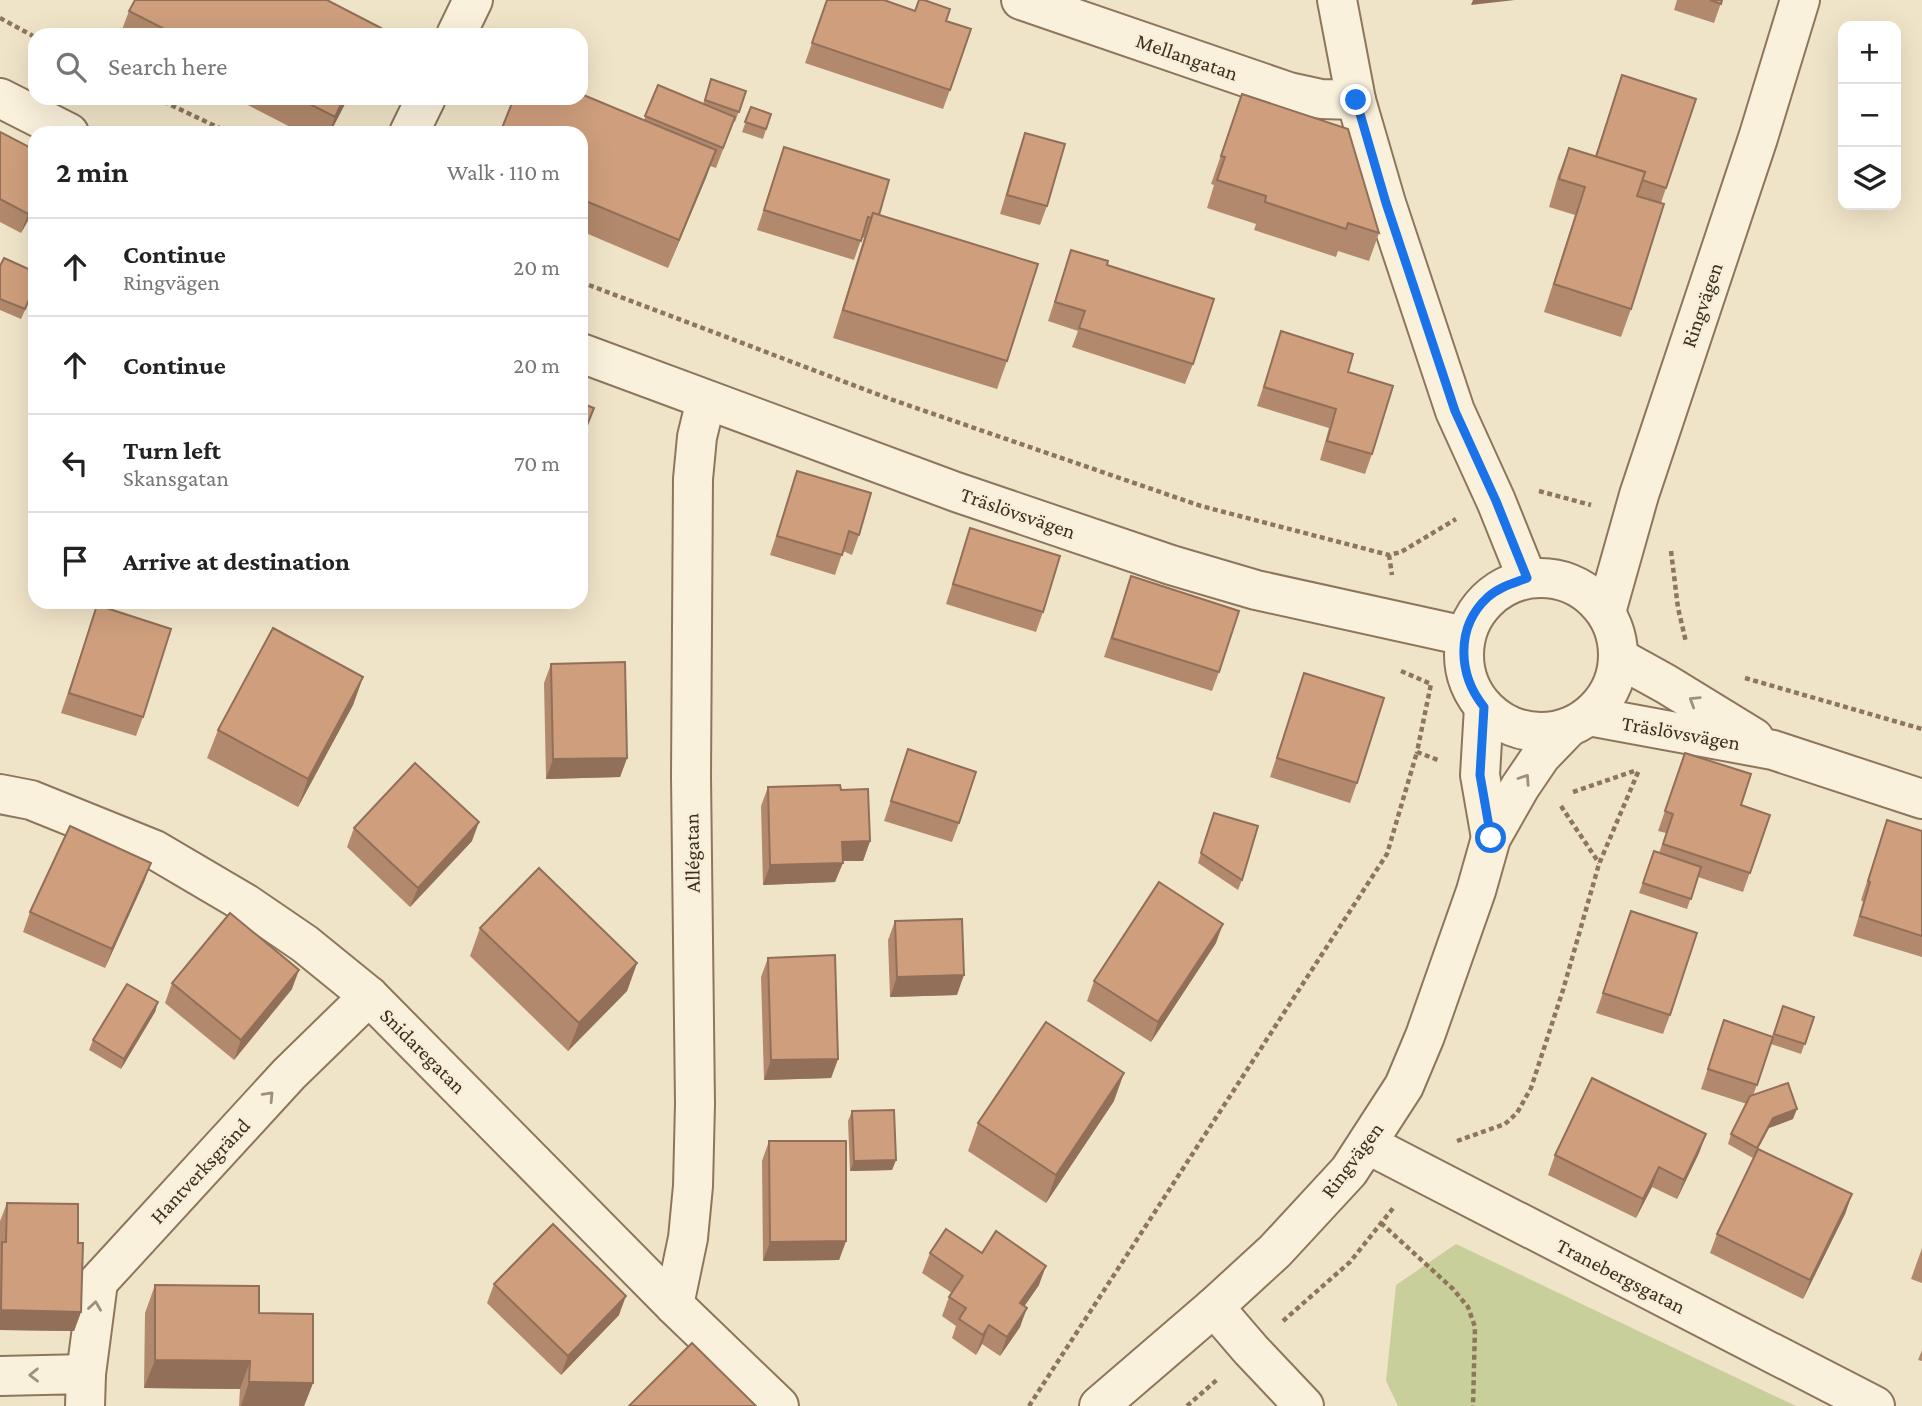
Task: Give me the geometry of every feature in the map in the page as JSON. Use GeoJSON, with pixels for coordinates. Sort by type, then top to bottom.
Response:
{"type":"FeatureCollection","features":[{"type":"Feature","properties":{"kind":"street"},"geometry":{"type":"LineString","coordinates":[[459,28],[473,0]]}},
{"type":"Feature","properties":{"kind":"street","name":"Mellangatan"},"geometry":{"type":"LineString","coordinates":[[1021,0],[1289,92],[1321,99],[1356,100]]}},
{"type":"Feature","properties":{"kind":"street"},"geometry":{"type":"LineString","coordinates":[[1337,0],[1356,100],[1386,203],[1455,411],[1527,578]]}},
{"type":"Feature","properties":{"kind":"street","name":"Ringvägen"},"geometry":{"type":"LineString","coordinates":[[1606,612],[1667,408],[1758,138],[1800,0]]}},
{"type":"Feature","properties":{"kind":"street"},"geometry":{"type":"LineString","coordinates":[[0,98],[55,126]]}},
{"type":"Feature","properties":{"kind":"street"},"geometry":{"type":"LineString","coordinates":[[412,126],[423,105]]}},
{"type":"Feature","properties":{"kind":"street","name":"Träslövsvägen"},"geometry":{"type":"LineString","coordinates":[[588,356],[956,492],[1171,565],[1256,590],[1465,636]]}},
{"type":"Feature","properties":{"kind":"street","name":"Allégatan"},"geometry":{"type":"LineString","coordinates":[[674,1305],[688,1238],[693,1186],[695,1104],[691,776],[692,478],[697,437],[706,400]]}},
{"type":"Feature","properties":{"kind":"street"},"geometry":{"type":"LineString","coordinates":[[1527,578],[1563,580],[1580,587],[1606,612],[1616,634],[1619,658],[1610,691],[1601,704],[1579,722],[1550,732],[1530,732],[1512,727],[1494,717],[1474,695],[1466,674],[1463,651],[1465,636],[1474,615],[1488,598],[1506,586],[1527,578]]}},
{"type":"Feature","properties":{"kind":"street","name":"Träslövsvägen"},"geometry":{"type":"LineString","coordinates":[[1619,658],[1773,750]]}},
{"type":"Feature","properties":{"kind":"street","name":"Ringvägen"},"geometry":{"type":"LineString","coordinates":[[1484,707],[1480,775],[1491,838]]}},
{"type":"Feature","properties":{"kind":"street","name":"Ringvägen"},"geometry":{"type":"LineString","coordinates":[[1100,1406],[1214,1307],[1293,1231],[1349,1171],[1404,1086],[1426,1036],[1476,891],[1491,838],[1541,756],[1579,722]]}},
{"type":"Feature","properties":{"kind":"street","name":"Träslövsvägen"},"geometry":{"type":"LineString","coordinates":[[1579,722],[1773,750],[1922,799]]}},
{"type":"Feature","properties":{"kind":"street","name":"Snidaregatan"},"geometry":{"type":"LineString","coordinates":[[0,794],[31,800],[155,849],[305,944],[369,996],[674,1305],[779,1406]]}},
{"type":"Feature","properties":{"kind":"street","name":"Hantverksgränd"},"geometry":{"type":"LineString","coordinates":[[0,1376],[86,1390],[98,1282],[289,1074],[369,996]]}},
{"type":"Feature","properties":{"kind":"street","name":"Tranebergsgatan"},"geometry":{"type":"LineString","coordinates":[[1367,1144],[1875,1406]]}},
{"type":"Feature","properties":{"kind":"street"},"geometry":{"type":"LineString","coordinates":[[1214,1307],[1304,1406]]}},
{"type":"Feature","properties":{"kind":"path"},"geometry":{"type":"LineString","coordinates":[[0,18],[28,33]]}},
{"type":"Feature","properties":{"kind":"path"},"geometry":{"type":"LineString","coordinates":[[171,105],[215,126]]}},
{"type":"Feature","properties":{"kind":"path"},"geometry":{"type":"LineString","coordinates":[[588,285],[890,399],[1188,502],[1368,551],[1389,555],[1401,552],[1456,519],[1520,491],[1534,489],[1581,502],[1632,520],[1667,538],[1672,554],[1684,640],[1691,649]]}},
{"type":"Feature","properties":{"kind":"path"},"geometry":{"type":"LineString","coordinates":[[1735,675],[1922,729]]}},
{"type":"Feature","properties":{"kind":"path"},"geometry":{"type":"LineString","coordinates":[[1029,1406],[1387,854],[1417,752]]}},
{"type":"Feature","properties":{"kind":"path"},"geometry":{"type":"LineString","coordinates":[[1187,1406],[1350,1262],[1437,1153],[1458,1140],[1505,1124],[1517,1113],[1531,1088],[1563,990],[1599,864],[1639,769]]}},
{"type":"Feature","properties":{"kind":"path"},"geometry":{"type":"LineString","coordinates":[[1556,798],[1599,864]]}},
{"type":"Feature","properties":{"kind":"path"},"geometry":{"type":"LineString","coordinates":[[1381,1223],[1453,1289],[1468,1307],[1475,1327],[1473,1406]]}},
{"type":"Feature","properties":{"kind":"green space"},"geometry":{"type":"Polygon","coordinates":[[[1456,1244],[1796,1406],[1398,1406],[1386,1381],[1396,1285],[1456,1244]]]}},
{"type":"Feature","properties":{"kind":"building"},"geometry":{"type":"Polygon","coordinates":[[[135,0],[327,0],[381,28],[162,28],[129,11],[135,0]]]}},
{"type":"Feature","properties":{"kind":"building"},"geometry":{"type":"Polygon","coordinates":[[[827,0],[884,0],[915,11],[919,0],[924,0],[950,9],[946,21],[971,29],[950,90],[812,43],[827,0]]]}},
{"type":"Feature","properties":{"kind":"building"},"geometry":{"type":"Polygon","coordinates":[[[1622,75],[1696,99],[1666,188],[1642,180],[1645,172],[1596,157],[1622,75]]]}},
{"type":"Feature","properties":{"kind":"building"},"geometry":{"type":"Polygon","coordinates":[[[711,79],[746,91],[739,112],[705,100],[711,79]]]}},
{"type":"Feature","properties":{"kind":"building"},"geometry":{"type":"Polygon","coordinates":[[[658,85],[735,117],[723,148],[645,116],[658,85]]]}},
{"type":"Feature","properties":{"kind":"building"},"geometry":{"type":"Polygon","coordinates":[[[1242,94],[1348,129],[1379,233],[1348,223],[1346,229],[1265,202],[1266,196],[1217,180],[1225,157],[1221,156],[1242,94]]]}},
{"type":"Feature","properties":{"kind":"building"},"geometry":{"type":"Polygon","coordinates":[[[588,97],[716,150],[679,240],[588,202],[588,126],[503,126],[511,105],[588,105],[588,97]]]}},
{"type":"Feature","properties":{"kind":"building"},"geometry":{"type":"Polygon","coordinates":[[[312,105],[341,105],[335,117],[312,105]]]}},
{"type":"Feature","properties":{"kind":"building"},"geometry":{"type":"Polygon","coordinates":[[[751,107],[771,114],[766,129],[745,122],[751,107]]]}},
{"type":"Feature","properties":{"kind":"building"},"geometry":{"type":"Polygon","coordinates":[[[0,132],[28,146],[28,214],[0,199],[0,132]]]}},
{"type":"Feature","properties":{"kind":"building"},"geometry":{"type":"Polygon","coordinates":[[[1025,133],[1065,144],[1047,206],[1007,195],[1025,133]]]}},
{"type":"Feature","properties":{"kind":"building"},"geometry":{"type":"Polygon","coordinates":[[[784,147],[889,180],[879,215],[873,213],[872,218],[868,217],[861,241],[764,210],[784,147]]]}},
{"type":"Feature","properties":{"kind":"building"},"geometry":{"type":"Polygon","coordinates":[[[1569,148],[1645,172],[1637,196],[1664,204],[1631,309],[1554,284],[1585,187],[1559,179],[1569,148]]]}},
{"type":"Feature","properties":{"kind":"building"},"geometry":{"type":"Polygon","coordinates":[[[873,213],[1038,264],[1007,361],[843,310],[873,213]]]}},
{"type":"Feature","properties":{"kind":"building"},"geometry":{"type":"Polygon","coordinates":[[[1071,250],[1108,261],[1107,265],[1214,299],[1193,364],[1079,328],[1085,311],[1055,302],[1071,250]]]}},
{"type":"Feature","properties":{"kind":"building"},"geometry":{"type":"Polygon","coordinates":[[[4,258],[28,269],[28,302],[25,309],[0,299],[0,266],[4,258]]]}},
{"type":"Feature","properties":{"kind":"building"},"geometry":{"type":"Polygon","coordinates":[[[1281,331],[1353,354],[1348,372],[1393,386],[1372,454],[1327,441],[1336,409],[1264,387],[1281,331]]]}},
{"type":"Feature","properties":{"kind":"building"},"geometry":{"type":"Polygon","coordinates":[[[588,406],[594,408],[588,423],[588,406]]]}},
{"type":"Feature","properties":{"kind":"building"},"geometry":{"type":"Polygon","coordinates":[[[797,471],[871,493],[859,535],[849,531],[842,555],[777,536],[797,471]]]}},
{"type":"Feature","properties":{"kind":"building"},"geometry":{"type":"Polygon","coordinates":[[[970,528],[1060,556],[1043,612],[953,584],[970,528]]]}},
{"type":"Feature","properties":{"kind":"building"},"geometry":{"type":"Polygon","coordinates":[[[1131,576],[1239,611],[1219,672],[1112,638],[1131,576]]]}},
{"type":"Feature","properties":{"kind":"building"},"geometry":{"type":"Polygon","coordinates":[[[96,609],[109,609],[171,629],[143,717],[69,693],[96,609]]]}},
{"type":"Feature","properties":{"kind":"building"},"geometry":{"type":"Polygon","coordinates":[[[273,628],[363,677],[308,779],[218,730],[273,628]]]}},
{"type":"Feature","properties":{"kind":"building"},"geometry":{"type":"Polygon","coordinates":[[[625,662],[627,758],[553,759],[551,664],[625,662]]]}},
{"type":"Feature","properties":{"kind":"building"},"geometry":{"type":"Polygon","coordinates":[[[1304,673],[1384,698],[1357,783],[1277,758],[1304,673]]]}},
{"type":"Feature","properties":{"kind":"building"},"geometry":{"type":"Polygon","coordinates":[[[908,749],[976,772],[959,823],[891,801],[908,749]]]}},
{"type":"Feature","properties":{"kind":"building"},"geometry":{"type":"Polygon","coordinates":[[[1685,753],[1751,774],[1741,805],[1770,815],[1750,873],[1663,844],[1673,814],[1665,811],[1685,753]]]}},
{"type":"Feature","properties":{"kind":"building"},"geometry":{"type":"Polygon","coordinates":[[[415,763],[479,822],[418,888],[354,828],[415,763]]]}},
{"type":"Feature","properties":{"kind":"building"},"geometry":{"type":"Polygon","coordinates":[[[840,785],[841,790],[868,789],[870,841],[842,842],[843,863],[770,865],[768,787],[840,785]]]}},
{"type":"Feature","properties":{"kind":"building"},"geometry":{"type":"Polygon","coordinates":[[[1214,813],[1258,826],[1242,880],[1201,853],[1214,813]]]}},
{"type":"Feature","properties":{"kind":"building"},"geometry":{"type":"Polygon","coordinates":[[[1887,820],[1922,831],[1922,936],[1860,916],[1887,820]]]}},
{"type":"Feature","properties":{"kind":"building"},"geometry":{"type":"Polygon","coordinates":[[[70,826],[151,863],[112,949],[30,912],[70,826]]]}},
{"type":"Feature","properties":{"kind":"building"},"geometry":{"type":"Polygon","coordinates":[[[1654,851],[1701,867],[1691,899],[1643,883],[1654,851]]]}},
{"type":"Feature","properties":{"kind":"building"},"geometry":{"type":"Polygon","coordinates":[[[539,868],[637,963],[579,1023],[480,928],[539,868]]]}},
{"type":"Feature","properties":{"kind":"building"},"geometry":{"type":"Polygon","coordinates":[[[1159,882],[1223,924],[1158,1022],[1094,981],[1159,882]]]}},
{"type":"Feature","properties":{"kind":"building"},"geometry":{"type":"Polygon","coordinates":[[[1631,911],[1697,933],[1670,1015],[1603,993],[1631,911]]]}},
{"type":"Feature","properties":{"kind":"building"},"geometry":{"type":"Polygon","coordinates":[[[230,913],[299,970],[241,1040],[172,983],[230,913]]]}},
{"type":"Feature","properties":{"kind":"building"},"geometry":{"type":"Polygon","coordinates":[[[962,919],[964,975],[897,977],[895,921],[962,919]]]}},
{"type":"Feature","properties":{"kind":"building"},"geometry":{"type":"Polygon","coordinates":[[[835,955],[838,1059],[771,1060],[768,958],[835,955]]]}},
{"type":"Feature","properties":{"kind":"building"},"geometry":{"type":"Polygon","coordinates":[[[127,984],[158,1002],[124,1059],[93,1040],[127,984]]]}},
{"type":"Feature","properties":{"kind":"building"},"geometry":{"type":"Polygon","coordinates":[[[1783,1006],[1814,1017],[1805,1044],[1774,1034],[1783,1006]]]}},
{"type":"Feature","properties":{"kind":"building"},"geometry":{"type":"Polygon","coordinates":[[[1724,1020],[1773,1037],[1757,1085],[1708,1069],[1724,1020]]]}},
{"type":"Feature","properties":{"kind":"building"},"geometry":{"type":"Polygon","coordinates":[[[1046,1022],[1124,1073],[1056,1175],[978,1123],[1046,1022]]]}},
{"type":"Feature","properties":{"kind":"building"},"geometry":{"type":"Polygon","coordinates":[[[1592,1078],[1706,1134],[1684,1180],[1659,1167],[1643,1199],[1555,1155],[1592,1078]]]}},
{"type":"Feature","properties":{"kind":"building"},"geometry":{"type":"Polygon","coordinates":[[[1788,1083],[1797,1109],[1773,1118],[1757,1148],[1731,1134],[1750,1096],[1788,1083]]]}},
{"type":"Feature","properties":{"kind":"building"},"geometry":{"type":"Polygon","coordinates":[[[894,1110],[896,1160],[854,1161],[852,1111],[894,1110]]]}},
{"type":"Feature","properties":{"kind":"building"},"geometry":{"type":"Polygon","coordinates":[[[769,1141],[846,1141],[846,1241],[770,1242],[769,1141]]]}},
{"type":"Feature","properties":{"kind":"building"},"geometry":{"type":"Polygon","coordinates":[[[1758,1149],[1852,1194],[1810,1280],[1717,1234],[1758,1149]]]}},
{"type":"Feature","properties":{"kind":"building"},"geometry":{"type":"Polygon","coordinates":[[[7,1203],[78,1204],[78,1243],[83,1243],[81,1312],[1,1310],[2,1242],[6,1242],[7,1203]]]}},
{"type":"Feature","properties":{"kind":"building"},"geometry":{"type":"Polygon","coordinates":[[[553,1224],[626,1296],[568,1356],[494,1284],[553,1224]]]}},
{"type":"Feature","properties":{"kind":"building"},"geometry":{"type":"Polygon","coordinates":[[[946,1229],[982,1253],[996,1231],[1046,1266],[1020,1303],[1027,1308],[1007,1337],[989,1325],[983,1335],[959,1319],[966,1308],[949,1297],[963,1276],[930,1253],[946,1229]]]}},
{"type":"Feature","properties":{"kind":"building"},"geometry":{"type":"Polygon","coordinates":[[[155,1285],[259,1286],[259,1313],[313,1314],[313,1383],[249,1382],[250,1361],[155,1360],[155,1285]]]}},
{"type":"Feature","properties":{"kind":"building"},"geometry":{"type":"Polygon","coordinates":[[[692,1343],[756,1406],[629,1406],[692,1343]]]}},
{"type":"Feature","properties":{"kind":"route"},"geometry":{"type":"LineString","coordinates":[[1356,100],[1386,203],[1455,411],[1527,578],[1506,586],[1488,598],[1474,615],[1465,636],[1464,666],[1468,681],[1474,695],[1484,707],[1480,775],[1491,838]]}}]}
